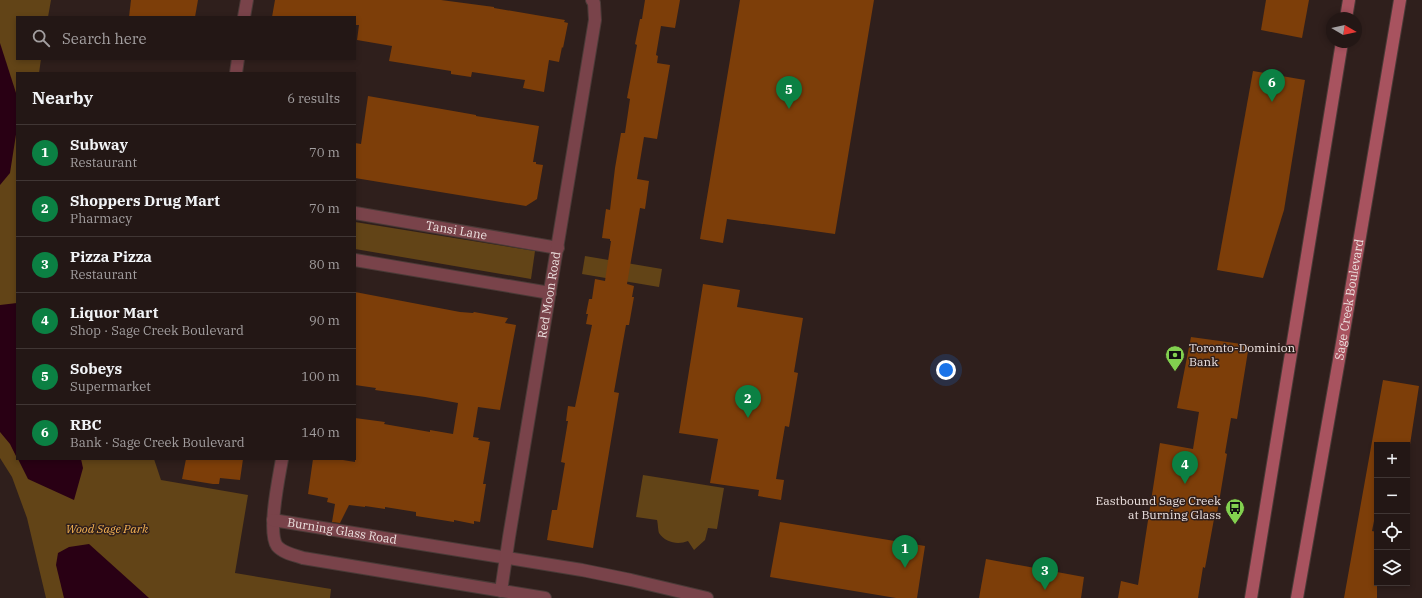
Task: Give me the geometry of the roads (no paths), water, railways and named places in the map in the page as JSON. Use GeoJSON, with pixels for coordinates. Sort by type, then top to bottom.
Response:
{"type":"FeatureCollection","features":[{"type":"Feature","properties":{"kind":"street"},"geometry":{"type":"LineString","coordinates":[[244,16],[247,0]]}},
{"type":"Feature","properties":{"kind":"street","name":"Red Moon Road"},"geometry":{"type":"LineString","coordinates":[[501,591],[596,20],[594,3],[592,0]]}},
{"type":"Feature","properties":{"kind":"street"},"geometry":{"type":"LineString","coordinates":[[1347,12],[1349,0]]}},
{"type":"Feature","properties":{"kind":"street","name":"Sage Creek Boulevard"},"geometry":{"type":"LineString","coordinates":[[1297,598],[1400,0]]}},
{"type":"Feature","properties":{"kind":"street"},"geometry":{"type":"LineString","coordinates":[[1251,598],[1341,48]]}},
{"type":"Feature","properties":{"kind":"street"},"geometry":{"type":"LineString","coordinates":[[236,72],[238,60]]}},
{"type":"Feature","properties":{"kind":"street","name":"Tansi Lane"},"geometry":{"type":"LineString","coordinates":[[356,213],[558,248]]}},
{"type":"Feature","properties":{"kind":"street"},"geometry":{"type":"LineString","coordinates":[[356,260],[550,292]]}},
{"type":"Feature","properties":{"kind":"street"},"geometry":{"type":"LineString","coordinates":[[273,520],[282,460]]}},
{"type":"Feature","properties":{"kind":"street","name":"Burning Glass Road"},"geometry":{"type":"LineString","coordinates":[[545,598],[302,558],[284,552],[278,546],[273,539],[273,520],[582,570],[707,598]]}},
{"type":"Feature","properties":{"kind":"place","name":"RBC"},"geometry":{"type":"Point","coordinates":[1272,102]}},
{"type":"Feature","properties":{"kind":"place","name":"Sobeys"},"geometry":{"type":"Point","coordinates":[789,109]}},
{"type":"Feature","properties":{"kind":"place","name":"Toronto-Dominion Bank"},"geometry":{"type":"Point","coordinates":[1175,372]}},
{"type":"Feature","properties":{"kind":"place","name":"Shoppers Drug Mart"},"geometry":{"type":"Point","coordinates":[748,418]}},
{"type":"Feature","properties":{"kind":"place","name":"Liquor Mart"},"geometry":{"type":"Point","coordinates":[1185,484]}},
{"type":"Feature","properties":{"kind":"place","name":"Eastbound Sage Creek at Burning Glass"},"geometry":{"type":"Point","coordinates":[1235,525]}},
{"type":"Feature","properties":{"kind":"place","name":"Subway"},"geometry":{"type":"Point","coordinates":[905,568]}},
{"type":"Feature","properties":{"kind":"place","name":"Pizza Pizza"},"geometry":{"type":"Point","coordinates":[1045,590]}},
{"type":"Feature","properties":{"kind":"park label","name":"Wood Sage Park"},"geometry":{"type":"Point","coordinates":[107,529]}}]}
